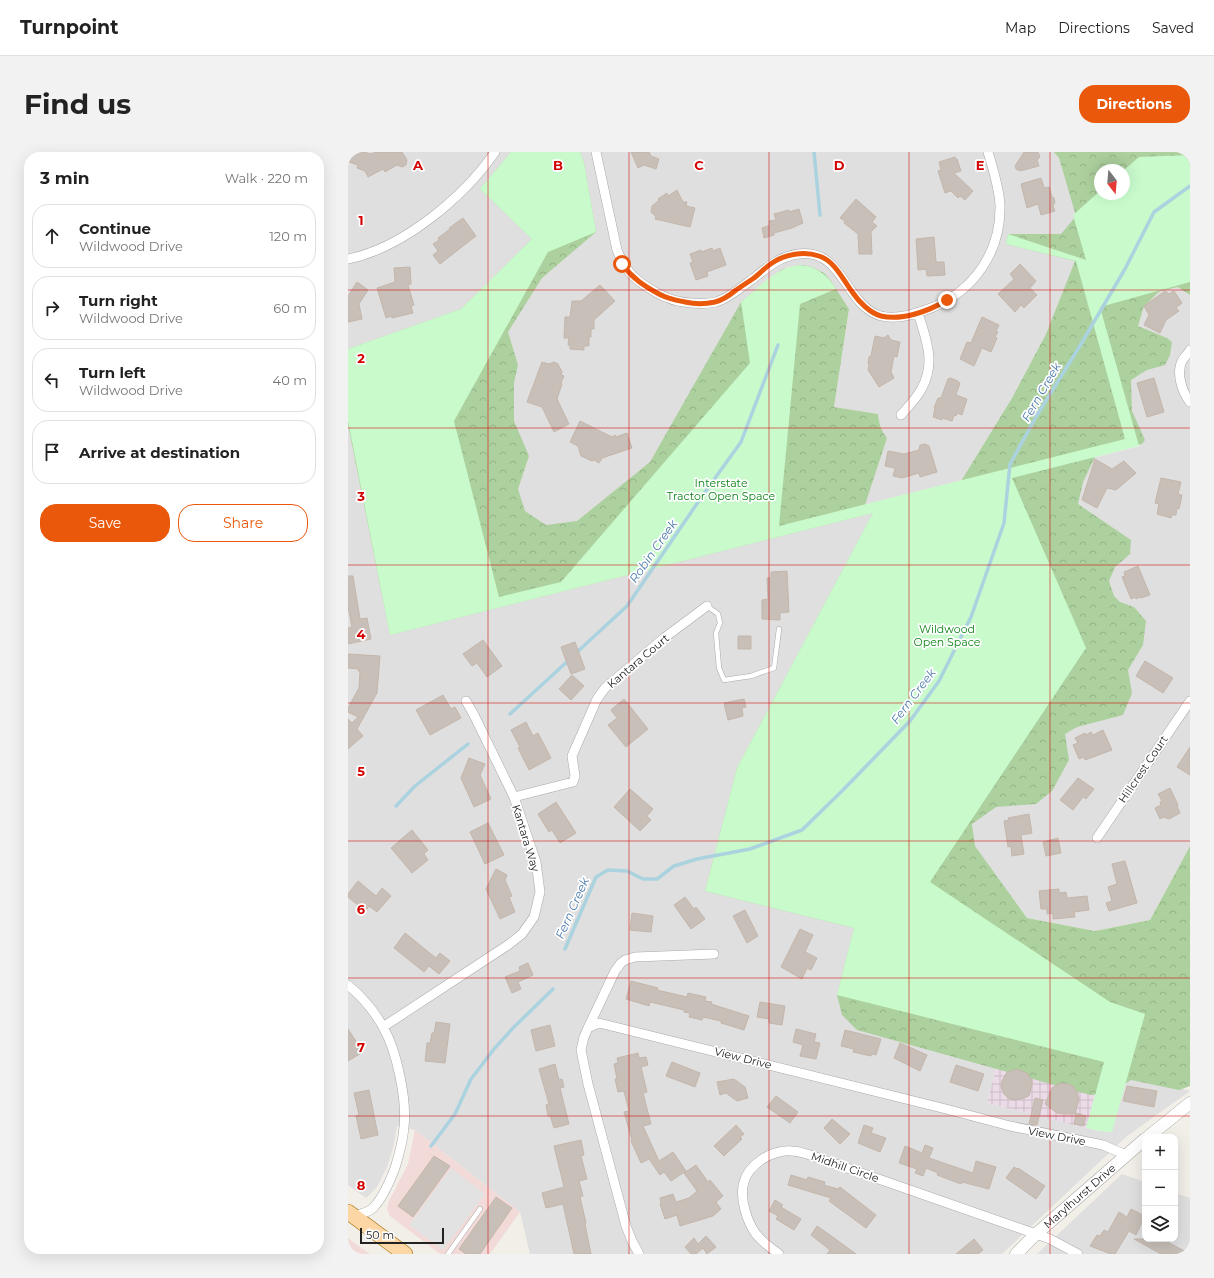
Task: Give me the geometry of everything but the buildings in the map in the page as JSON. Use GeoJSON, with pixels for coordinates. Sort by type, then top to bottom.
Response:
{"type":"FeatureCollection","features":[{"type":"Feature","properties":{"kind":"main road"},"geometry":{"type":"LineString","coordinates":[[350,1216],[405,1254]]}},
{"type":"Feature","properties":{"kind":"street"},"geometry":{"type":"LineString","coordinates":[[348,259],[374,252],[396,241],[418,227],[460,193],[489,161],[495,152]]}},
{"type":"Feature","properties":{"kind":"street"},"geometry":{"type":"LineString","coordinates":[[596,152],[611,228],[622,264],[638,281],[669,299],[692,303],[716,302],[740,288],[773,262],[799,253],[820,256],[837,270],[853,294],[870,311],[880,316],[892,317],[918,313],[939,305],[971,282],[982,269],[990,256],[996,240],[1000,222],[1000,204],[988,152]]}},
{"type":"Feature","properties":{"kind":"street"},"geometry":{"type":"LineString","coordinates":[[901,416],[921,390],[930,366],[929,352],[918,313]]}},
{"type":"Feature","properties":{"kind":"street"},"geometry":{"type":"LineString","coordinates":[[1190,350],[1182,361],[1180,377],[1187,398],[1190,402]]}},
{"type":"Feature","properties":{"kind":"street","name":"Kantara Court"},"geometry":{"type":"LineString","coordinates":[[514,798],[574,782],[576,776],[572,756],[597,699],[605,688],[659,643],[707,606]]}},
{"type":"Feature","properties":{"kind":"street","name":"Kantara Way"},"geometry":{"type":"LineString","coordinates":[[383,1027],[508,945],[522,934],[534,917],[540,892],[536,862],[514,798],[466,701]]}},
{"type":"Feature","properties":{"kind":"street","name":"Hillcrest Court"},"geometry":{"type":"LineString","coordinates":[[1097,838],[1190,701]]}},
{"type":"Feature","properties":{"kind":"street"},"geometry":{"type":"LineString","coordinates":[[639,1254],[626,1226],[588,1084],[581,1050],[584,1037],[601,1003],[609,981],[621,963],[625,960],[635,956],[714,954]]}},
{"type":"Feature","properties":{"kind":"street"},"geometry":{"type":"LineString","coordinates":[[348,985],[370,1008],[383,1027],[390,1043],[400,1077],[404,1110],[404,1126],[401,1147],[397,1163],[384,1193],[372,1209],[350,1216]]}},
{"type":"Feature","properties":{"kind":"street","name":"View Drive"},"geometry":{"type":"LineString","coordinates":[[588,1028],[599,1022],[924,1103],[1010,1126],[1103,1145],[1126,1155]]}},
{"type":"Feature","properties":{"kind":"street"},"geometry":{"type":"LineString","coordinates":[[1152,1134],[1190,1103]]}},
{"type":"Feature","properties":{"kind":"street","name":"Marylhurst Drive"},"geometry":{"type":"LineString","coordinates":[[1016,1254],[1036,1234],[1142,1142]]}},
{"type":"Feature","properties":{"kind":"street","name":"Midhill Circle"},"geometry":{"type":"LineString","coordinates":[[779,1254],[770,1248],[757,1235],[750,1225],[745,1211],[743,1196],[744,1182],[756,1164],[765,1158],[778,1152],[792,1151],[807,1154],[1050,1239],[1078,1254]]}},
{"type":"Feature","properties":{"kind":"lane"},"geometry":{"type":"LineString","coordinates":[[707,606],[718,614],[720,623],[716,633],[719,668],[724,680],[751,676],[774,668],[779,629]]}},
{"type":"Feature","properties":{"kind":"lane"},"geometry":{"type":"LineString","coordinates":[[448,1254],[480,1210]]}},
{"type":"Feature","properties":{"kind":"shaded area"},"geometry":{"type":"Polygon","coordinates":[[[348,152],[511,152],[480,189],[532,239],[461,309],[348,349],[348,152]]]}},
{"type":"Feature","properties":{"kind":"shaded area"},"geometry":{"type":"Polygon","coordinates":[[[580,152],[1190,152],[1130,168],[1130,164],[1094,164],[1094,200],[1095,200],[1086,260],[1008,234],[1006,244],[1076,261],[1046,334],[1012,398],[961,481],[859,506],[887,438],[879,423],[878,414],[834,407],[849,309],[831,281],[804,265],[787,267],[750,363],[561,582],[454,421],[584,163],[580,152]]]}},
{"type":"Feature","properties":{"kind":"shaded area"},"geometry":{"type":"Polygon","coordinates":[[[1190,282],[1190,846],[1150,920],[1095,931],[1027,918],[974,846],[972,823],[1014,478],[1140,446],[1102,307],[1190,282]]]}},
{"type":"Feature","properties":{"kind":"shaded area"},"geometry":{"type":"Polygon","coordinates":[[[348,425],[390,635],[873,513],[737,768],[854,928],[837,995],[1004,1037],[987,1103],[1100,1131],[1111,1132],[1128,1075],[1190,1091],[1126,1137],[1002,1254],[530,1254],[520,1212],[415,1130],[397,1126],[393,1148],[387,1167],[377,1187],[366,1198],[348,1185],[348,425]]]}},
{"type":"Feature","properties":{"kind":"shaded area"},"geometry":{"type":"Polygon","coordinates":[[[1004,1037],[1104,1062],[1086,1128],[987,1103],[1004,1037]]]}},
{"type":"Feature","properties":{"kind":"shaded area"},"geometry":{"type":"Polygon","coordinates":[[[415,1130],[520,1212],[490,1254],[440,1254],[390,1216],[387,1209],[389,1201],[408,1164],[415,1130]]]}},
{"type":"Feature","properties":{"kind":"shaded area"},"geometry":{"type":"Polygon","coordinates":[[[451,1168],[485,1194],[443,1250],[409,1225],[451,1168]]]}},
{"type":"Feature","properties":{"kind":"shaded area"},"geometry":{"type":"Polygon","coordinates":[[[1122,1174],[1142,1181],[1142,1242],[1178,1242],[1178,1194],[1190,1198],[1190,1254],[1037,1254],[1122,1174]]]}},
{"type":"Feature","properties":{"kind":"shaded area"},"geometry":{"type":"Polygon","coordinates":[[[348,1238],[370,1254],[348,1254],[348,1238]]]}},
{"type":"Feature","properties":{"kind":"green space"},"geometry":{"type":"Polygon","coordinates":[[[511,152],[580,152],[584,163],[596,232],[542,278],[508,332],[518,365],[514,383],[514,421],[529,456],[518,489],[525,511],[546,525],[577,521],[650,462],[741,302],[781,270],[804,265],[824,273],[849,309],[834,407],[878,414],[881,427],[887,438],[865,505],[922,500],[961,481],[1012,398],[1046,334],[1075,261],[1006,244],[1008,234],[1061,234],[1076,216],[1059,158],[1054,152],[1190,152],[1190,295],[1178,287],[1160,291],[1144,306],[1138,326],[1167,338],[1172,342],[1170,355],[1165,365],[1147,370],[1131,380],[1132,411],[1145,440],[1142,444],[1096,455],[1083,482],[1078,504],[1131,540],[1130,554],[1115,567],[1109,581],[1114,596],[1120,602],[1134,607],[1146,621],[1143,645],[1128,670],[1132,693],[1123,715],[1077,727],[1065,734],[1069,760],[1052,791],[1036,804],[996,807],[972,824],[975,846],[1027,918],[1095,931],[1150,920],[1190,846],[1190,1086],[1179,1090],[1131,1080],[1109,1094],[1090,1095],[857,1030],[842,1015],[837,995],[854,928],[705,891],[737,768],[873,513],[390,635],[348,425],[348,349],[461,309],[532,239],[480,189],[511,152]]]}},
{"type":"Feature","properties":{"kind":"green space"},"geometry":{"type":"Polygon","coordinates":[[[511,152],[580,152],[584,163],[596,232],[548,252],[454,421],[499,597],[561,582],[750,363],[741,302],[771,277],[790,267],[798,265],[806,266],[820,271],[836,289],[800,304],[779,526],[1125,439],[1076,261],[1006,244],[1008,234],[1086,260],[1073,215],[1094,196],[1094,200],[1130,200],[1130,165],[1139,157],[1190,155],[1190,282],[1100,307],[1139,446],[1012,478],[1086,648],[930,882],[1110,1002],[1145,1014],[1112,1132],[1086,1128],[1104,1062],[837,995],[854,928],[705,891],[737,768],[873,513],[390,635],[348,421],[348,349],[461,309],[532,239],[480,189],[511,152]]]}},
{"type":"Feature","properties":{"kind":"waterway","name":"Robin Creek"},"geometry":{"type":"LineString","coordinates":[[814,152],[820,215]]}},
{"type":"Feature","properties":{"kind":"waterway","name":"Fern Creek"},"geometry":{"type":"LineString","coordinates":[[565,949],[596,877],[608,870],[627,871],[643,879],[657,879],[674,866],[697,859],[750,849],[802,830],[910,721],[939,681],[971,617],[1004,523],[1010,464],[1036,417],[1125,269],[1154,212],[1190,186]]}},
{"type":"Feature","properties":{"kind":"waterway","name":"Robin Creek"},"geometry":{"type":"LineString","coordinates":[[575,654],[627,606],[741,442],[778,345]]}},
{"type":"Feature","properties":{"kind":"waterway","name":"Robin Creek"},"geometry":{"type":"LineString","coordinates":[[510,714],[569,660]]}},
{"type":"Feature","properties":{"kind":"waterway","name":"Robin Creek"},"geometry":{"type":"LineString","coordinates":[[396,806],[415,786],[468,744]]}},
{"type":"Feature","properties":{"kind":"waterway","name":"Fern Creek"},"geometry":{"type":"LineString","coordinates":[[431,1146],[455,1114],[471,1079],[494,1049],[553,989]]}},
{"type":"Feature","properties":{"kind":"route"},"geometry":{"type":"LineString","coordinates":[[622,264],[638,281],[652,290],[669,299],[692,303],[716,302],[728,296],[753,279],[773,262],[799,253],[820,256],[828,261],[837,270],[853,294],[870,311],[880,316],[905,316],[918,313],[939,305],[947,300]]}},
{"type":"Feature","properties":{"kind":"park label","name":"Interstate Tractor Open Space"},"geometry":{"type":"Point","coordinates":[721,489]}},
{"type":"Feature","properties":{"kind":"park label","name":"Wildwood Open Space"},"geometry":{"type":"Point","coordinates":[947,635]}}]}
